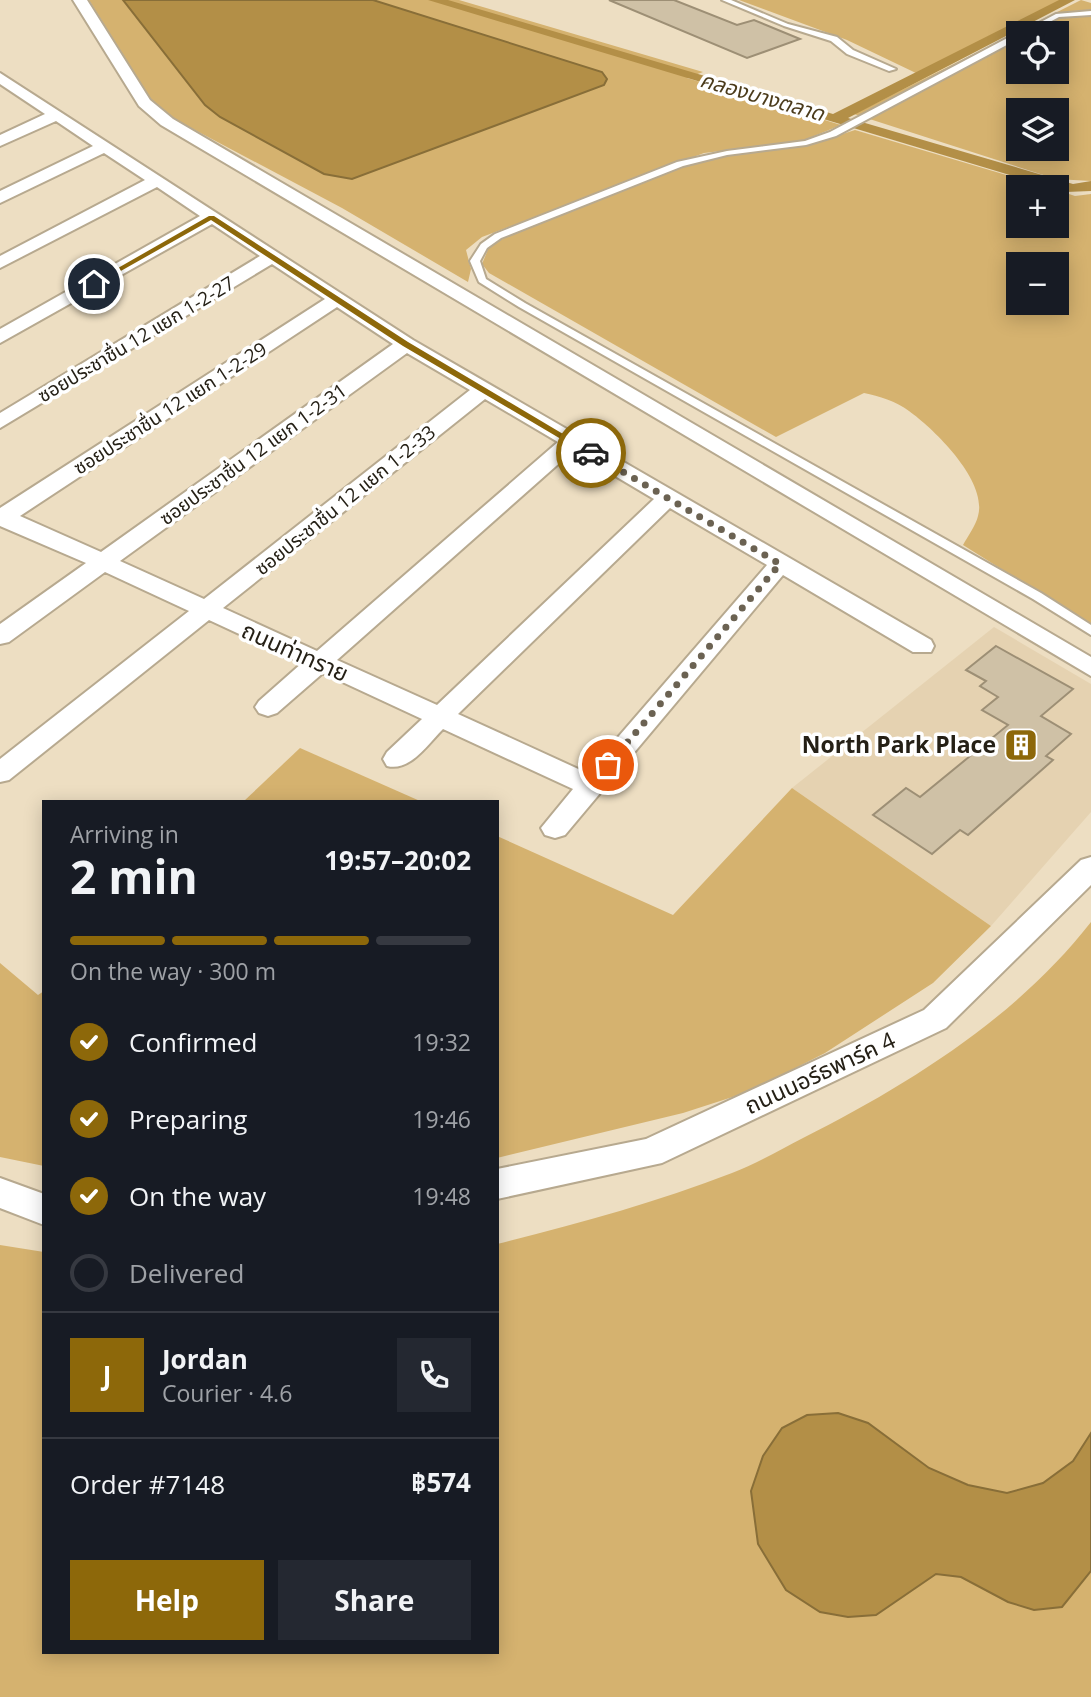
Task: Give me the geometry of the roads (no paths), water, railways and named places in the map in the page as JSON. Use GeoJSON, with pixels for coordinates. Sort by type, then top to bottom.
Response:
{"type":"FeatureCollection","features":[{"type":"Feature","properties":{"kind":"street"},"geometry":{"type":"LineString","coordinates":[[80,0],[144,103],[167,122],[1091,668]]}},
{"type":"Feature","properties":{"kind":"street"},"geometry":{"type":"LineString","coordinates":[[4,86],[55,115],[405,344],[922,646]]}},
{"type":"Feature","properties":{"kind":"street"},"geometry":{"type":"LineString","coordinates":[[0,141],[55,115]]}},
{"type":"Feature","properties":{"kind":"street"},"geometry":{"type":"LineString","coordinates":[[0,198],[103,147]]}},
{"type":"Feature","properties":{"kind":"street"},"geometry":{"type":"LineString","coordinates":[[0,263],[156,181]]}},
{"type":"Feature","properties":{"kind":"street"},"geometry":{"type":"LineString","coordinates":[[0,337],[211,217]]}},
{"type":"Feature","properties":{"kind":"street","name":"ซอยประชาชื่น 12 แยก 1-2-27"},"geometry":{"type":"LineString","coordinates":[[0,422],[272,256]]}},
{"type":"Feature","properties":{"kind":"street","name":"ซอยประชาชื่น 12 แยก 1-2-29"},"geometry":{"type":"LineString","coordinates":[[1,517],[337,299]]}},
{"type":"Feature","properties":{"kind":"street","name":"ซอยประชาชื่น 12 แยก 1-2-31"},"geometry":{"type":"LineString","coordinates":[[0,636],[405,344]]}},
{"type":"Feature","properties":{"kind":"street","name":"ซอยประชาชื่น 12 แยก 1-2-33"},"geometry":{"type":"LineString","coordinates":[[0,773],[484,389]]}},
{"type":"Feature","properties":{"kind":"street"},"geometry":{"type":"LineString","coordinates":[[268,707],[572,441]]}},
{"type":"Feature","properties":{"kind":"street"},"geometry":{"type":"LineString","coordinates":[[396,759],[668,498]]}},
{"type":"Feature","properties":{"kind":"street","name":"ถนนท่าทราย"},"geometry":{"type":"LineString","coordinates":[[1,517],[591,786]]}},
{"type":"Feature","properties":{"kind":"street"},"geometry":{"type":"LineString","coordinates":[[555,828],[780,564]]}},
{"type":"Feature","properties":{"kind":"street","name":"ถนนนอร์ธพาร์ค 4"},"geometry":{"type":"LineString","coordinates":[[499,1184],[650,1153],[935,1019],[1091,869]]}},
{"type":"Feature","properties":{"kind":"street"},"geometry":{"type":"LineString","coordinates":[[0,1193],[42,1209]]}},
{"type":"Feature","properties":{"kind":"lane"},"geometry":{"type":"LineString","coordinates":[[725,0],[786,25],[834,39],[850,52],[892,69]]}},
{"type":"Feature","properties":{"kind":"lane"},"geometry":{"type":"LineString","coordinates":[[1047,21],[1058,15],[1091,13]]}},
{"type":"Feature","properties":{"kind":"lane"},"geometry":{"type":"LineString","coordinates":[[1006,42],[847,127],[806,143],[727,153],[680,164],[516,228],[484,246],[475,261],[482,280],[1037,596],[1091,631]]}},
{"type":"Feature","properties":{"kind":"waterway","name":"คลองบางตลาด"},"geometry":{"type":"LineString","coordinates":[[434,0],[1072,189],[1091,186]]}},
{"type":"Feature","properties":{"kind":"waterway"},"geometry":{"type":"LineString","coordinates":[[836,118],[1069,0]]}},
{"type":"Feature","properties":{"kind":"place","name":"North Park Place"},"geometry":{"type":"Point","coordinates":[1021,745]}}]}
